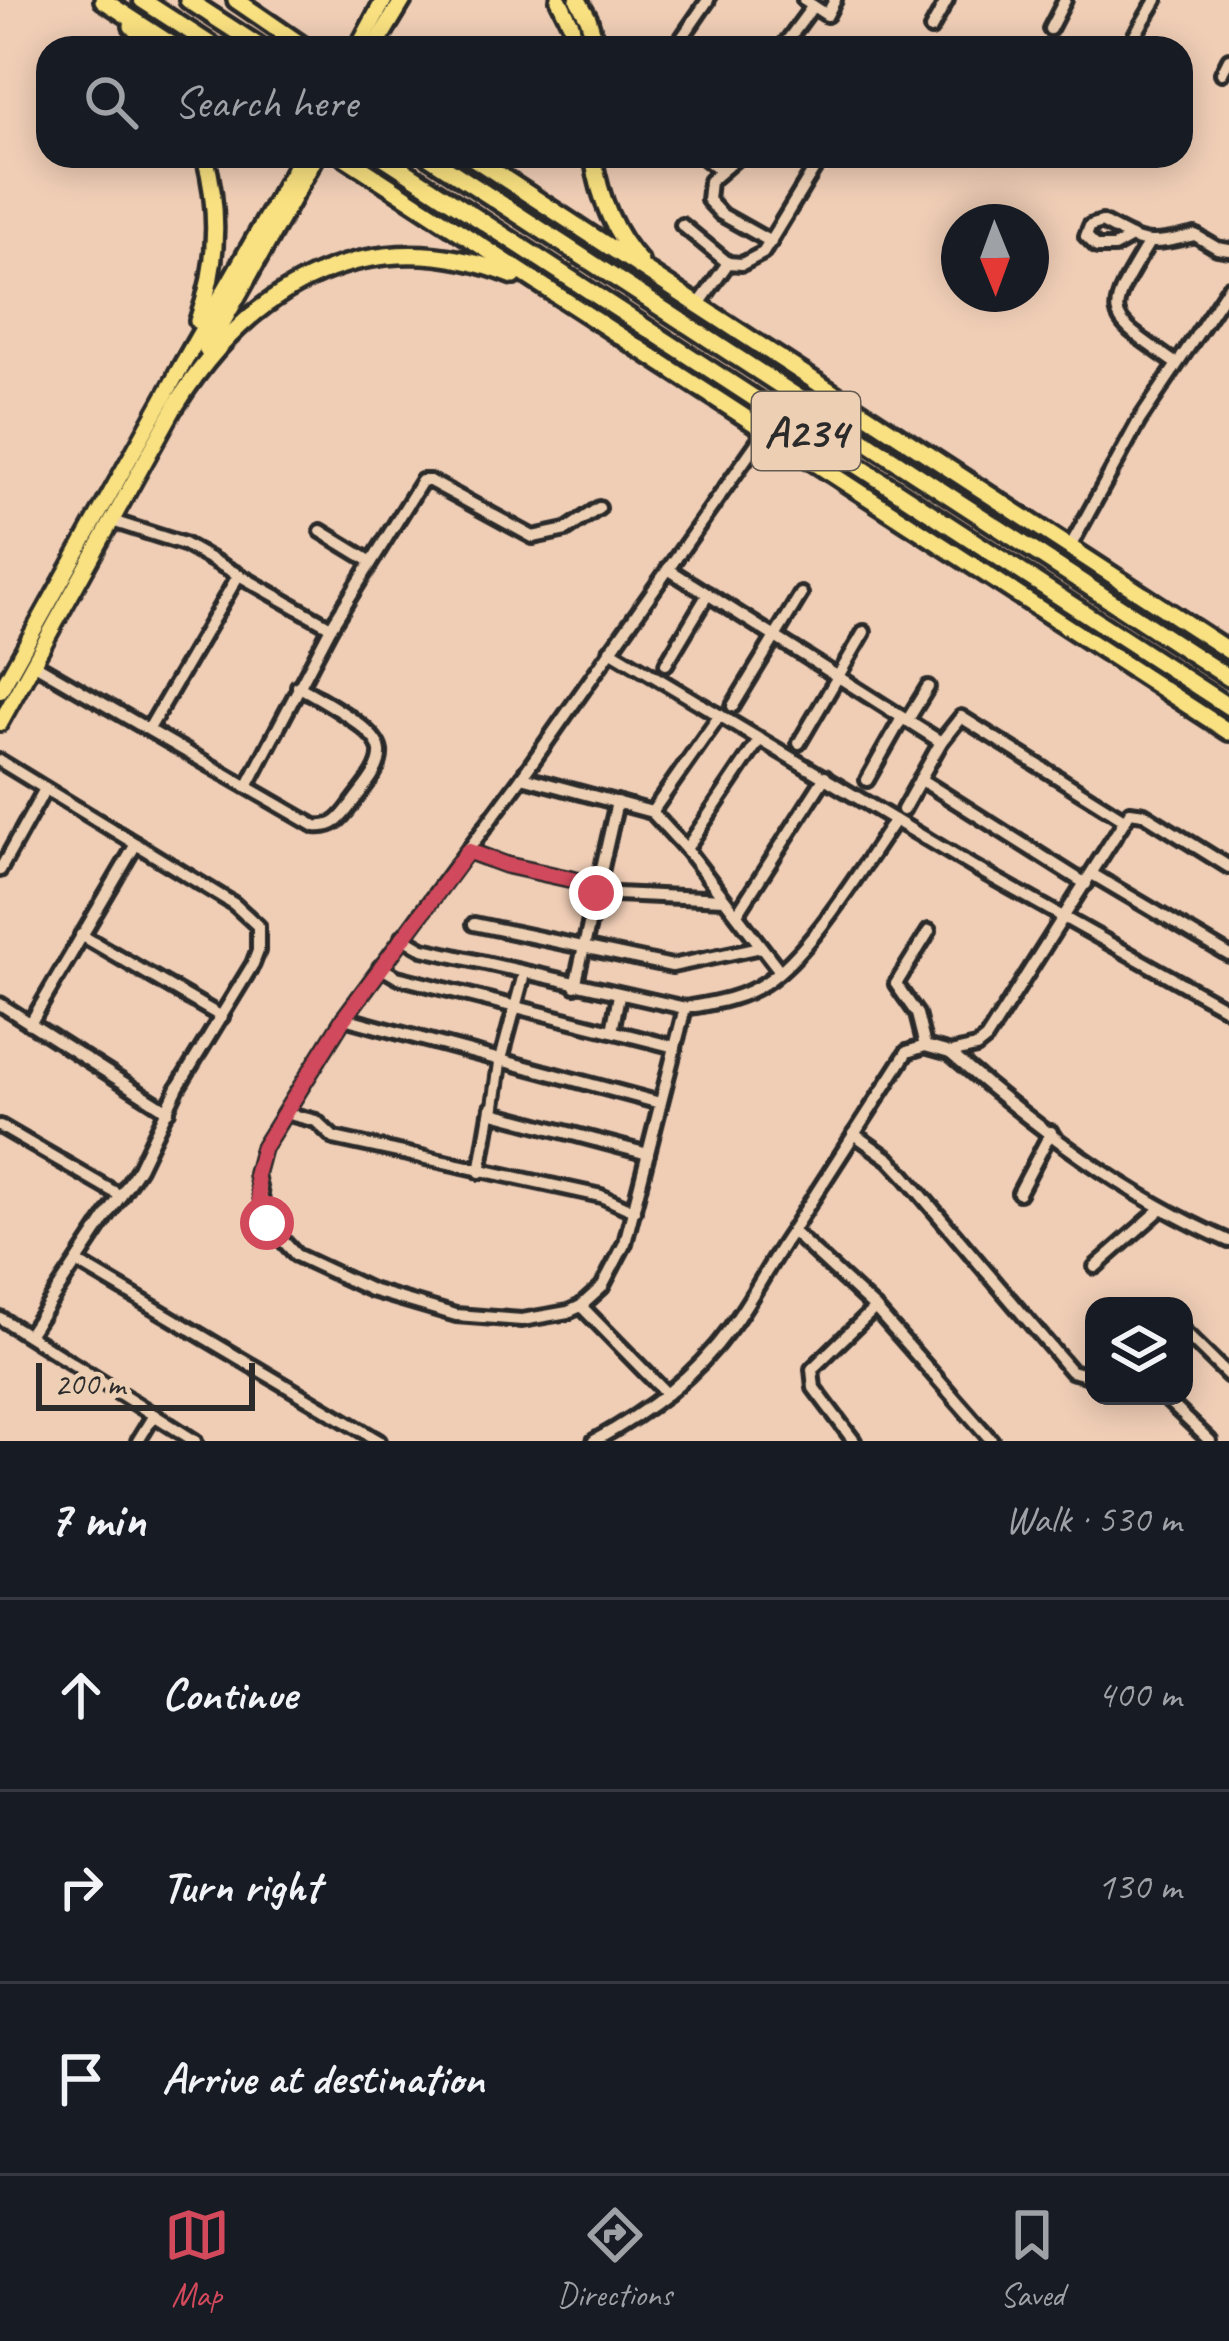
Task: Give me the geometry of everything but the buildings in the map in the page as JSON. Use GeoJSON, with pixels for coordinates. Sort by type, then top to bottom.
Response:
{"type":"FeatureCollection","features":[{"type":"Feature","properties":{"kind":"highway"},"geometry":{"type":"LineString","coordinates":[[142,0],[198,36]]}},
{"type":"Feature","properties":{"kind":"highway"},"geometry":{"type":"LineString","coordinates":[[188,0],[244,36]]}},
{"type":"Feature","properties":{"kind":"highway"},"geometry":{"type":"LineString","coordinates":[[236,0],[288,36]]}},
{"type":"Feature","properties":{"kind":"highway"},"geometry":{"type":"LineString","coordinates":[[364,36],[384,0]]}},
{"type":"Feature","properties":{"kind":"highway"},"geometry":{"type":"LineString","coordinates":[[381,36],[403,0]]}},
{"type":"Feature","properties":{"kind":"highway"},"geometry":{"type":"LineString","coordinates":[[559,0],[573,36]]}},
{"type":"Feature","properties":{"kind":"highway"},"geometry":{"type":"LineString","coordinates":[[578,0],[593,36]]}},
{"type":"Feature","properties":{"kind":"highway"},"geometry":{"type":"LineString","coordinates":[[109,3],[141,36]]}},
{"type":"Feature","properties":{"kind":"highway"},"geometry":{"type":"LineString","coordinates":[[109,3],[159,36]]}},
{"type":"Feature","properties":{"kind":"highway"},"geometry":{"type":"LineString","coordinates":[[177,374],[213,264],[215,206],[208,168]]}},
{"type":"Feature","properties":{"kind":"highway"},"geometry":{"type":"LineString","coordinates":[[177,374],[295,168]]}},
{"type":"Feature","properties":{"kind":"highway"},"geometry":{"type":"LineString","coordinates":[[176,405],[309,168]]}},
{"type":"Feature","properties":{"kind":"highway"},"geometry":{"type":"LineString","coordinates":[[361,168],[1229,732]]}},
{"type":"Feature","properties":{"kind":"highway","name":"A234"},"geometry":{"type":"LineString","coordinates":[[400,168],[1229,707]]}},
{"type":"Feature","properties":{"kind":"highway","name":"A234"},"geometry":{"type":"LineString","coordinates":[[447,168],[1229,678]]}},
{"type":"Feature","properties":{"kind":"highway"},"geometry":{"type":"LineString","coordinates":[[488,168],[1229,651]]}},
{"type":"Feature","properties":{"kind":"highway"},"geometry":{"type":"LineString","coordinates":[[596,168],[604,202],[622,239],[673,292]]}},
{"type":"Feature","properties":{"kind":"highway"},"geometry":{"type":"LineString","coordinates":[[176,405],[215,349],[255,311],[299,280],[340,266],[392,256],[440,256],[492,267],[554,294]]}},
{"type":"Feature","properties":{"kind":"highway"},"geometry":{"type":"LineString","coordinates":[[894,433],[944,490]]}},
{"type":"Feature","properties":{"kind":"highway"},"geometry":{"type":"LineString","coordinates":[[920,530],[1004,560]]}},
{"type":"Feature","properties":{"kind":"highway"},"geometry":{"type":"LineString","coordinates":[[1071,576],[1157,604]]}},
{"type":"Feature","properties":{"kind":"highway"},"geometry":{"type":"LineString","coordinates":[[1137,647],[1190,706]]}},
{"type":"Feature","properties":{"kind":"main road"},"geometry":{"type":"LineString","coordinates":[[0,691],[177,374]]}},
{"type":"Feature","properties":{"kind":"main road"},"geometry":{"type":"LineString","coordinates":[[0,723],[176,405]]}},
{"type":"Feature","properties":{"kind":"street"},"geometry":{"type":"LineString","coordinates":[[683,36],[708,0]]}},
{"type":"Feature","properties":{"kind":"street"},"geometry":{"type":"LineString","coordinates":[[789,36],[808,3],[827,15],[835,0]]}},
{"type":"Feature","properties":{"kind":"street"},"geometry":{"type":"LineString","coordinates":[[931,29],[947,0]]}},
{"type":"Feature","properties":{"kind":"street"},"geometry":{"type":"LineString","coordinates":[[1051,28],[1065,0]]}},
{"type":"Feature","properties":{"kind":"street"},"geometry":{"type":"LineString","coordinates":[[1136,35],[1156,0]]}},
{"type":"Feature","properties":{"kind":"street"},"geometry":{"type":"LineString","coordinates":[[1222,73],[1229,59]]}},
{"type":"Feature","properties":{"kind":"street"},"geometry":{"type":"LineString","coordinates":[[721,168],[707,192],[712,208],[771,242]]}},
{"type":"Feature","properties":{"kind":"street"},"geometry":{"type":"LineString","coordinates":[[682,225],[728,263],[754,260],[771,242],[815,168]]}},
{"type":"Feature","properties":{"kind":"street"},"geometry":{"type":"LineString","coordinates":[[1130,238],[1162,245],[1195,236],[1229,250]]}},
{"type":"Feature","properties":{"kind":"street"},"geometry":{"type":"LineString","coordinates":[[1148,244],[1118,293],[1115,308],[1125,328],[1175,363]]}},
{"type":"Feature","properties":{"kind":"street"},"geometry":{"type":"LineString","coordinates":[[697,307],[728,263]]}},
{"type":"Feature","properties":{"kind":"street"},"geometry":{"type":"LineString","coordinates":[[1070,547],[1139,421],[1229,287]]}},
{"type":"Feature","properties":{"kind":"street"},"geometry":{"type":"LineString","coordinates":[[685,1008],[620,1256],[602,1287],[581,1306],[522,1320],[456,1315],[371,1290],[296,1255],[267,1223],[256,1174],[263,1148],[344,1018],[522,777],[766,430]]}},
{"type":"Feature","properties":{"kind":"street"},"geometry":{"type":"LineString","coordinates":[[248,785],[331,627],[422,482],[430,481],[533,537],[566,530],[599,508]]}},
{"type":"Feature","properties":{"kind":"street"},"geometry":{"type":"LineString","coordinates":[[112,520],[184,544],[331,627]]}},
{"type":"Feature","properties":{"kind":"street"},"geometry":{"type":"LineString","coordinates":[[322,531],[370,561]]}},
{"type":"Feature","properties":{"kind":"street"},"geometry":{"type":"LineString","coordinates":[[668,569],[941,742]]}},
{"type":"Feature","properties":{"kind":"street"},"geometry":{"type":"LineString","coordinates":[[150,727],[238,576]]}},
{"type":"Feature","properties":{"kind":"street"},"geometry":{"type":"LineString","coordinates":[[734,706],[801,594]]}},
{"type":"Feature","properties":{"kind":"street"},"geometry":{"type":"LineString","coordinates":[[666,664],[708,595]]}},
{"type":"Feature","properties":{"kind":"street"},"geometry":{"type":"LineString","coordinates":[[799,743],[864,632]]}},
{"type":"Feature","properties":{"kind":"street"},"geometry":{"type":"LineString","coordinates":[[610,650],[825,778],[899,815],[1065,920],[1229,1010]]}},
{"type":"Feature","properties":{"kind":"street"},"geometry":{"type":"LineString","coordinates":[[33,663],[315,826],[329,826],[344,815],[376,769],[381,753],[373,735],[298,686]]}},
{"type":"Feature","properties":{"kind":"street"},"geometry":{"type":"LineString","coordinates":[[867,780],[928,687]]}},
{"type":"Feature","properties":{"kind":"street"},"geometry":{"type":"LineString","coordinates":[[652,812],[720,715]]}},
{"type":"Feature","properties":{"kind":"street"},"geometry":{"type":"LineString","coordinates":[[402,937],[423,949],[685,1008],[743,994],[780,971],[811,937],[899,815],[955,721],[964,719],[1124,819]]}},
{"type":"Feature","properties":{"kind":"street"},"geometry":{"type":"LineString","coordinates":[[686,849],[760,739]]}},
{"type":"Feature","properties":{"kind":"street"},"geometry":{"type":"LineString","coordinates":[[0,761],[234,904],[258,926],[254,964],[121,1196],[28,1335]]}},
{"type":"Feature","properties":{"kind":"street"},"geometry":{"type":"LineString","coordinates":[[522,777],[652,812],[780,971]]}},
{"type":"Feature","properties":{"kind":"street"},"geometry":{"type":"LineString","coordinates":[[737,914],[825,778]]}},
{"type":"Feature","properties":{"kind":"street"},"geometry":{"type":"LineString","coordinates":[[920,779],[1229,955]]}},
{"type":"Feature","properties":{"kind":"street"},"geometry":{"type":"LineString","coordinates":[[0,870],[45,789]]}},
{"type":"Feature","properties":{"kind":"street"},"geometry":{"type":"LineString","coordinates":[[574,986],[617,802]]}},
{"type":"Feature","properties":{"kind":"street"},"geometry":{"type":"LineString","coordinates":[[950,1053],[976,1047],[986,1039],[1130,812],[1144,814],[1229,867]]}},
{"type":"Feature","properties":{"kind":"street"},"geometry":{"type":"LineString","coordinates":[[30,1024],[136,844]]}},
{"type":"Feature","properties":{"kind":"street"},"geometry":{"type":"LineString","coordinates":[[468,851],[596,889],[724,899]]}},
{"type":"Feature","properties":{"kind":"street"},"geometry":{"type":"LineString","coordinates":[[474,924],[681,966],[761,947]]}},
{"type":"Feature","properties":{"kind":"street"},"geometry":{"type":"LineString","coordinates":[[925,1046],[917,1014],[896,984],[928,931]]}},
{"type":"Feature","properties":{"kind":"street"},"geometry":{"type":"LineString","coordinates":[[81,935],[222,1016]]}},
{"type":"Feature","properties":{"kind":"street"},"geometry":{"type":"LineString","coordinates":[[380,967],[397,977],[675,1047]]}},
{"type":"Feature","properties":{"kind":"street"},"geometry":{"type":"LineString","coordinates":[[480,1172],[500,1063],[524,974]]}},
{"type":"Feature","properties":{"kind":"street"},"geometry":{"type":"LineString","coordinates":[[612,1031],[620,995]]}},
{"type":"Feature","properties":{"kind":"street"},"geometry":{"type":"LineString","coordinates":[[0,1004],[168,1111]]}},
{"type":"Feature","properties":{"kind":"street"},"geometry":{"type":"LineString","coordinates":[[344,1018],[660,1103]]}},
{"type":"Feature","properties":{"kind":"street"},"geometry":{"type":"LineString","coordinates":[[594,1441],[634,1420],[685,1382],[734,1324],[761,1273],[907,1052],[925,1046],[950,1053],[1161,1209],[1229,1241]]}},
{"type":"Feature","properties":{"kind":"street"},"geometry":{"type":"LineString","coordinates":[[491,1108],[496,1117],[648,1154]]}},
{"type":"Feature","properties":{"kind":"street"},"geometry":{"type":"LineString","coordinates":[[285,1113],[316,1121],[334,1138],[602,1196],[634,1210]]}},
{"type":"Feature","properties":{"kind":"street"},"geometry":{"type":"LineString","coordinates":[[0,1126],[121,1196]]}},
{"type":"Feature","properties":{"kind":"street"},"geometry":{"type":"LineString","coordinates":[[1019,1193],[1051,1132]]}},
{"type":"Feature","properties":{"kind":"street"},"geometry":{"type":"LineString","coordinates":[[854,1134],[889,1159],[1071,1371],[1085,1375]]}},
{"type":"Feature","properties":{"kind":"street"},"geometry":{"type":"LineString","coordinates":[[1094,1267],[1161,1209]]}},
{"type":"Feature","properties":{"kind":"street"},"geometry":{"type":"LineString","coordinates":[[792,1231],[875,1308],[992,1441]]}},
{"type":"Feature","properties":{"kind":"street"},"geometry":{"type":"LineString","coordinates":[[76,1262],[380,1441]]}},
{"type":"Feature","properties":{"kind":"street"},"geometry":{"type":"LineString","coordinates":[[581,1306],[668,1394]]}},
{"type":"Feature","properties":{"kind":"street"},"geometry":{"type":"LineString","coordinates":[[854,1441],[814,1388],[812,1369],[875,1308]]}},
{"type":"Feature","properties":{"kind":"street"},"geometry":{"type":"LineString","coordinates":[[0,1318],[195,1441]]}},
{"type":"Feature","properties":{"kind":"street"},"geometry":{"type":"LineString","coordinates":[[1193,1341],[1229,1376]]}},
{"type":"Feature","properties":{"kind":"street"},"geometry":{"type":"LineString","coordinates":[[1172,1405],[1210,1441]]}},
{"type":"Feature","properties":{"kind":"street"},"geometry":{"type":"LineString","coordinates":[[138,1441],[154,1415]]}},
{"type":"Feature","properties":{"kind":"route"},"geometry":{"type":"LineString","coordinates":[[267,1223],[256,1174],[263,1148],[344,1018],[468,851],[506,865],[597,885],[596,893]]}}]}
